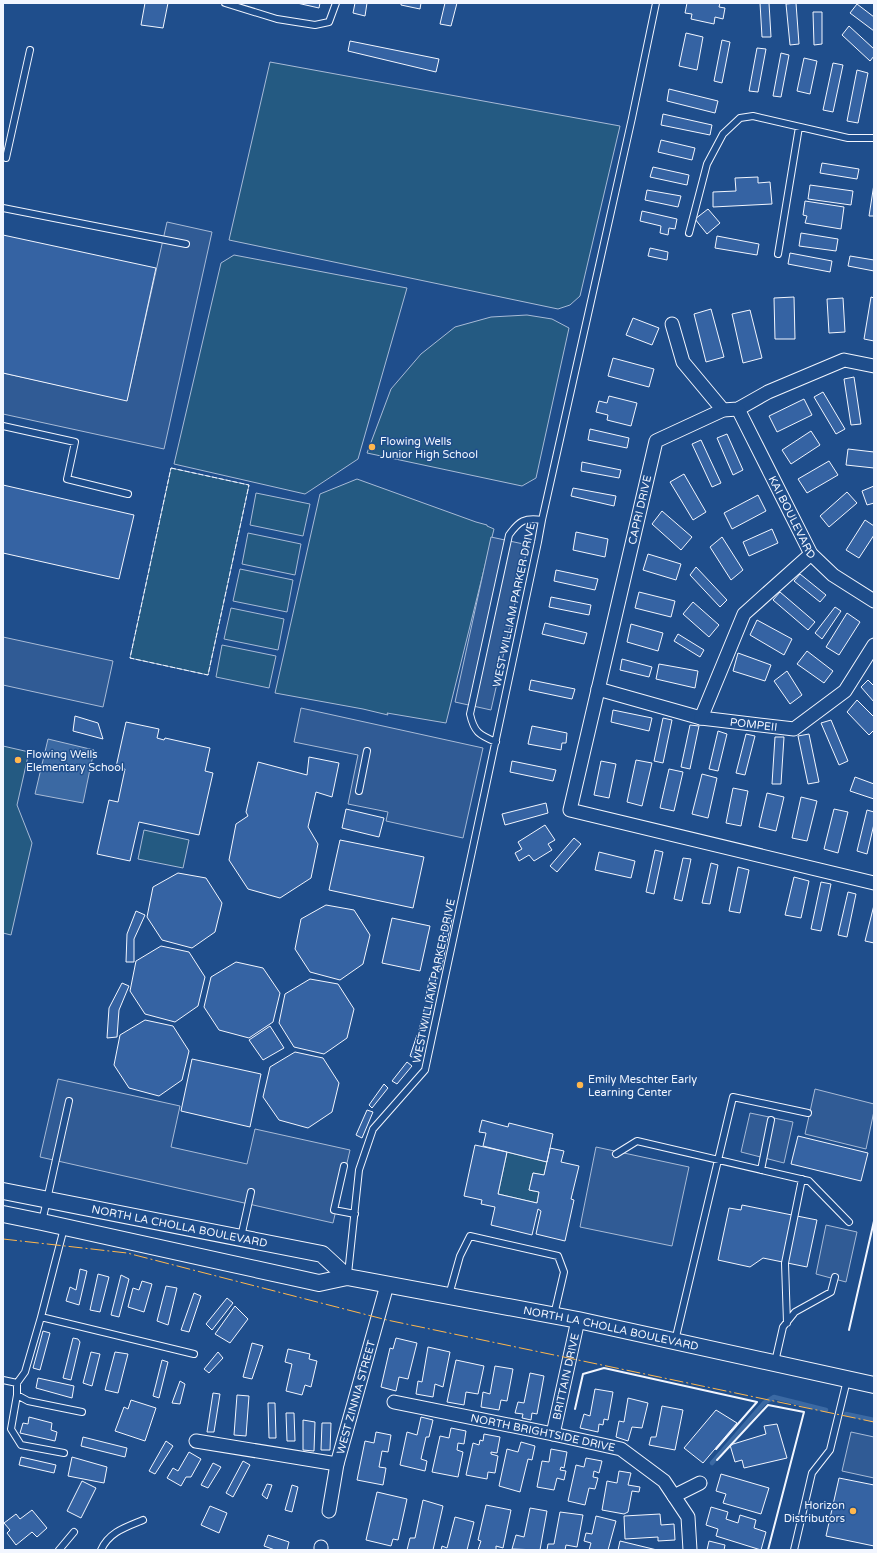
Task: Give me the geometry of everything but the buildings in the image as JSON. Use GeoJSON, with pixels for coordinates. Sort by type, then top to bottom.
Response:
{"type":"FeatureCollection","features":[{"type":"Feature","properties":{"kind":"street"},"geometry":{"type":"LineString","coordinates":[[672,324],[683,362],[723,410]]}},
{"type":"Feature","properties":{"kind":"street","name":"CAPRI DRIVE"},"geometry":{"type":"LineString","coordinates":[[874,366],[844,360],[768,392],[738,409],[723,410],[656,441],[570,810],[874,883]]}},
{"type":"Feature","properties":{"kind":"street","name":"KAI BOULEVARD"},"geometry":{"type":"LineString","coordinates":[[738,409],[811,554],[833,575],[874,601]]}},
{"type":"Feature","properties":{"kind":"street"},"geometry":{"type":"LineString","coordinates":[[701,718],[744,614],[811,554]]}},
{"type":"Feature","properties":{"kind":"street","name":"POMPEII"},"geometry":{"type":"LineString","coordinates":[[598,690],[701,718],[794,729],[845,691],[874,645]]}},
{"type":"Feature","properties":{"kind":"street","name":"NORTH LA CHOLLA BOULEVARD"},"geometry":{"type":"LineString","coordinates":[[3,1191],[322,1254],[347,1277]]}},
{"type":"Feature","properties":{"kind":"street","name":"NORTH LA CHOLLA BOULEVARD"},"geometry":{"type":"LineString","coordinates":[[3,1214],[319,1283],[347,1277],[554,1315],[874,1385]]}},
{"type":"Feature","properties":{"kind":"street","name":"WEST ZINNIA STREET"},"geometry":{"type":"LineString","coordinates":[[329,1510],[337,1464],[388,1285]]}},
{"type":"Feature","properties":{"kind":"street","name":"BRITTAIN DRIVE"},"geometry":{"type":"LineString","coordinates":[[553,1434],[578,1320]]}},
{"type":"Feature","properties":{"kind":"street","name":"NORTH BRIGHTSIDE DRIVE"},"geometry":{"type":"LineString","coordinates":[[394,1402],[621,1449],[664,1481],[688,1517],[690,1550]]}},
{"type":"Feature","properties":{"kind":"street"},"geometry":{"type":"LineString","coordinates":[[196,1441],[337,1464]]}},
{"type":"Feature","properties":{"kind":"street"},"geometry":{"type":"LineString","coordinates":[[674,1496],[700,1483]]}},
{"type":"Feature","properties":{"kind":"lane"},"geometry":{"type":"LineString","coordinates":[[224,3],[278,19],[314,25],[329,22],[336,3]]}},
{"type":"Feature","properties":{"kind":"lane"},"geometry":{"type":"LineString","coordinates":[[542,520],[629,133],[656,3]]}},
{"type":"Feature","properties":{"kind":"lane"},"geometry":{"type":"LineString","coordinates":[[6,158],[30,50]]}},
{"type":"Feature","properties":{"kind":"lane"},"geometry":{"type":"LineString","coordinates":[[689,233],[707,164],[723,134],[740,118],[753,116],[848,138],[874,138]]}},
{"type":"Feature","properties":{"kind":"lane"},"geometry":{"type":"LineString","coordinates":[[778,254],[799,127]]}},
{"type":"Feature","properties":{"kind":"lane"},"geometry":{"type":"LineString","coordinates":[[3,208],[186,244]]}},
{"type":"Feature","properties":{"kind":"lane"},"geometry":{"type":"LineString","coordinates":[[3,426],[75,442],[67,479],[128,494]]}},
{"type":"Feature","properties":{"kind":"lane","name":"WEST WILLIAM PARKER DRIVE"},"geometry":{"type":"LineString","coordinates":[[347,1277],[359,1170],[373,1129],[425,1070],[496,742],[542,520],[532,518],[518,523],[509,535],[470,714],[472,726],[481,735],[496,742]]}},
{"type":"Feature","properties":{"kind":"lane"},"geometry":{"type":"LineString","coordinates":[[359,791],[367,750]]}},
{"type":"Feature","properties":{"kind":"lane"},"geometry":{"type":"LineString","coordinates":[[675,1341],[733,1097],[808,1114]]}},
{"type":"Feature","properties":{"kind":"lane"},"geometry":{"type":"LineString","coordinates":[[42,1222],[69,1101]]}},
{"type":"Feature","properties":{"kind":"lane"},"geometry":{"type":"LineString","coordinates":[[761,1170],[771,1120]]}},
{"type":"Feature","properties":{"kind":"lane"},"geometry":{"type":"LineString","coordinates":[[616,1154],[637,1141],[809,1181],[849,1222]]}},
{"type":"Feature","properties":{"kind":"lane"},"geometry":{"type":"LineString","coordinates":[[344,1166],[334,1210],[355,1214]]}},
{"type":"Feature","properties":{"kind":"lane"},"geometry":{"type":"LineString","coordinates":[[787,1323],[785,1262],[802,1179]]}},
{"type":"Feature","properties":{"kind":"lane"},"geometry":{"type":"LineString","coordinates":[[240,1238],[251,1192]]}},
{"type":"Feature","properties":{"kind":"lane"},"geometry":{"type":"LineString","coordinates":[[64,1227],[41,1317],[24,1372],[17,1383],[17,1394],[11,1429],[21,1444],[64,1453]]}},
{"type":"Feature","properties":{"kind":"lane"},"geometry":{"type":"LineString","coordinates":[[449,1296],[460,1256],[470,1236],[558,1256],[564,1272],[554,1315]]}},
{"type":"Feature","properties":{"kind":"lane"},"geometry":{"type":"LineString","coordinates":[[774,1363],[783,1327],[795,1312],[831,1292],[835,1277]]}},
{"type":"Feature","properties":{"kind":"lane"},"geometry":{"type":"LineString","coordinates":[[41,1317],[194,1354]]}},
{"type":"Feature","properties":{"kind":"lane"},"geometry":{"type":"LineString","coordinates":[[794,1550],[812,1473],[830,1450],[847,1379]]}},
{"type":"Feature","properties":{"kind":"lane"},"geometry":{"type":"LineString","coordinates":[[3,1380],[17,1383]]}},
{"type":"Feature","properties":{"kind":"lane"},"geometry":{"type":"LineString","coordinates":[[17,1394],[28,1401],[82,1412]]}},
{"type":"Feature","properties":{"kind":"lane"},"geometry":{"type":"LineString","coordinates":[[101,1550],[104,1543],[114,1532],[143,1520]]}},
{"type":"Feature","properties":{"kind":"lane"},"geometry":{"type":"LineString","coordinates":[[59,1550],[74,1532]]}},
{"type":"Feature","properties":{"kind":"shaded area"},"geometry":{"type":"Polygon","coordinates":[[[270,62],[620,126],[580,296],[570,305],[558,309],[229,240],[270,62]]]}},
{"type":"Feature","properties":{"kind":"shaded area"},"geometry":{"type":"Polygon","coordinates":[[[167,222],[212,232],[164,449],[3,414],[3,373],[127,400],[167,222]]]}},
{"type":"Feature","properties":{"kind":"shaded area"},"geometry":{"type":"Polygon","coordinates":[[[234,255],[407,288],[358,459],[305,494],[174,464],[221,263],[234,255]]]}},
{"type":"Feature","properties":{"kind":"shaded area"},"geometry":{"type":"Polygon","coordinates":[[[527,315],[552,319],[569,328],[536,478],[522,486],[367,453],[391,389],[421,354],[455,327],[491,317],[527,315]]]}},
{"type":"Feature","properties":{"kind":"shaded area"},"geometry":{"type":"Polygon","coordinates":[[[171,468],[249,485],[208,675],[130,658],[171,468]]]}},
{"type":"Feature","properties":{"kind":"shaded area"},"geometry":{"type":"Polygon","coordinates":[[[357,479],[487,525],[494,529],[446,723],[387,713],[388,715],[275,693],[320,494],[357,479]]]}},
{"type":"Feature","properties":{"kind":"shaded area"},"geometry":{"type":"Polygon","coordinates":[[[256,493],[310,504],[303,536],[250,525],[256,493]]]}},
{"type":"Feature","properties":{"kind":"shaded area"},"geometry":{"type":"Polygon","coordinates":[[[248,533],[301,544],[295,575],[242,564],[248,533]]]}},
{"type":"Feature","properties":{"kind":"shaded area"},"geometry":{"type":"Polygon","coordinates":[[[491,537],[528,545],[491,710],[455,702],[491,537]]]}},
{"type":"Feature","properties":{"kind":"shaded area"},"geometry":{"type":"Polygon","coordinates":[[[240,569],[293,580],[287,612],[233,601],[240,569]]]}},
{"type":"Feature","properties":{"kind":"shaded area"},"geometry":{"type":"Polygon","coordinates":[[[231,608],[284,619],[278,650],[224,639],[231,608]]]}},
{"type":"Feature","properties":{"kind":"shaded area"},"geometry":{"type":"Polygon","coordinates":[[[3,637],[113,661],[103,707],[3,685],[3,637]]]}},
{"type":"Feature","properties":{"kind":"shaded area"},"geometry":{"type":"Polygon","coordinates":[[[222,645],[276,656],[269,688],[216,677],[222,645]]]}},
{"type":"Feature","properties":{"kind":"shaded area"},"geometry":{"type":"Polygon","coordinates":[[[301,708],[483,748],[463,838],[386,821],[388,812],[348,804],[358,755],[294,742],[301,708]]]}},
{"type":"Feature","properties":{"kind":"shaded area"},"geometry":{"type":"Polygon","coordinates":[[[48,739],[94,750],[83,803],[35,794],[48,739]]]}},
{"type":"Feature","properties":{"kind":"shaded area"},"geometry":{"type":"Polygon","coordinates":[[[3,746],[29,752],[17,805],[32,843],[11,935],[3,933],[3,746]]]}},
{"type":"Feature","properties":{"kind":"shaded area"},"geometry":{"type":"Polygon","coordinates":[[[144,830],[189,840],[183,868],[138,859],[144,830]]]}},
{"type":"Feature","properties":{"kind":"shaded area"},"geometry":{"type":"Polygon","coordinates":[[[58,1079],[180,1106],[171,1147],[247,1164],[255,1129],[350,1150],[333,1223],[40,1157],[58,1079]]]}},
{"type":"Feature","properties":{"kind":"shaded area"},"geometry":{"type":"Polygon","coordinates":[[[815,1089],[874,1104],[874,1111],[866,1149],[805,1134],[815,1089]]]}},
{"type":"Feature","properties":{"kind":"shaded area"},"geometry":{"type":"Polygon","coordinates":[[[750,1113],[793,1122],[784,1163],[741,1152],[750,1113]]]}},
{"type":"Feature","properties":{"kind":"shaded area"},"geometry":{"type":"Polygon","coordinates":[[[596,1147],[689,1167],[672,1246],[580,1227],[596,1147]]]}},
{"type":"Feature","properties":{"kind":"shaded area"},"geometry":{"type":"Polygon","coordinates":[[[507,1152],[547,1162],[544,1175],[533,1173],[529,1190],[539,1192],[537,1203],[498,1194],[507,1152]]]}},
{"type":"Feature","properties":{"kind":"shaded area"},"geometry":{"type":"Polygon","coordinates":[[[826,1225],[857,1232],[846,1282],[816,1274],[826,1225]]]}},
{"type":"Feature","properties":{"kind":"shaded area"},"geometry":{"type":"Polygon","coordinates":[[[851,1432],[874,1437],[874,1478],[842,1471],[851,1432]]]}},
{"type":"Feature","properties":{"kind":"waterway"},"geometry":{"type":"LineString","coordinates":[[712,1463],[764,1403],[774,1397],[826,1410]]}},
{"type":"Feature","properties":{"kind":"waterway"},"geometry":{"type":"LineString","coordinates":[[846,1414],[874,1420]]}},
{"type":"Feature","properties":{"kind":"fence"},"geometry":{"type":"LineString","coordinates":[[171,468],[249,485],[208,675],[130,658],[171,468]]}},
{"type":"Feature","properties":{"kind":"wall"},"geometry":{"type":"LineString","coordinates":[[849,1330],[874,1221]]}},
{"type":"Feature","properties":{"kind":"wall"},"geometry":{"type":"LineString","coordinates":[[575,1409],[583,1374],[604,1368],[757,1402],[716,1449]]}},
{"type":"Feature","properties":{"kind":"wall"},"geometry":{"type":"LineString","coordinates":[[717,1460],[768,1405],[804,1412],[768,1550]]}},
{"type":"Feature","properties":{"kind":"power"},"geometry":{"type":"LineString","coordinates":[[3,1239],[127,1253],[387,1320],[874,1422]]}},
{"type":"Feature","properties":{"kind":"place","name":"Flowing Wells Junior High School"},"geometry":{"type":"Point","coordinates":[372,447]}},
{"type":"Feature","properties":{"kind":"place","name":"Flowing Wells Elementary School"},"geometry":{"type":"Point","coordinates":[18,760]}},
{"type":"Feature","properties":{"kind":"place","name":"Emily Meschter Early Learning Center"},"geometry":{"type":"Point","coordinates":[580,1085]}},
{"type":"Feature","properties":{"kind":"place","name":"Horizon Distributors"},"geometry":{"type":"Point","coordinates":[853,1511]}}]}
